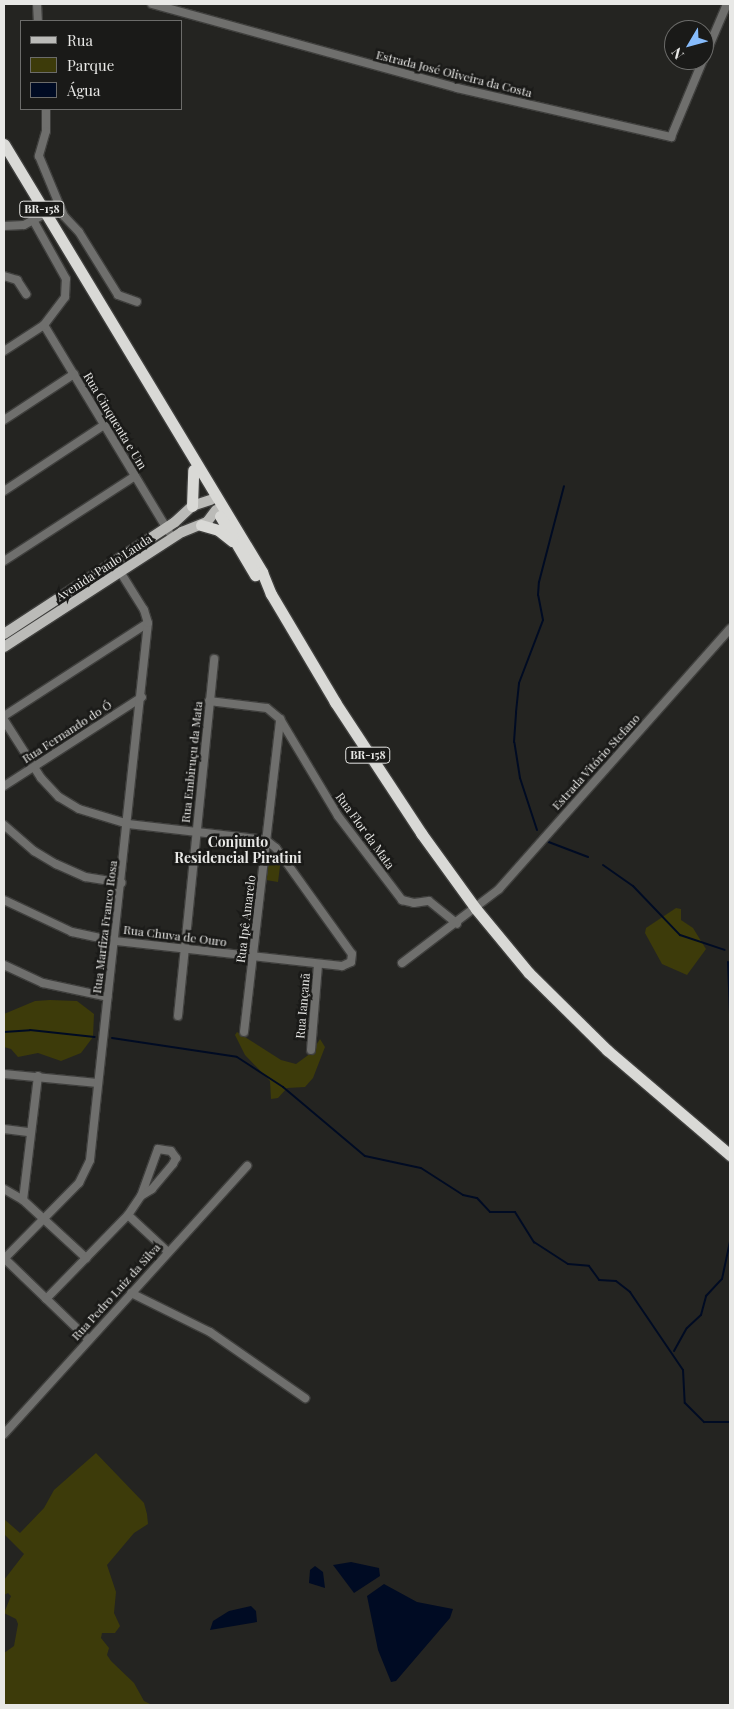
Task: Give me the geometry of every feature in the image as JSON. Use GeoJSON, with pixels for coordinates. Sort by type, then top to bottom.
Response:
{"type":"FeatureCollection","features":[{"type":"Feature","properties":{"kind":"highway","name":"BR-158"},"geometry":{"type":"LineString","coordinates":[[4,144],[148,386],[216,504],[237,546],[271,594],[372,762],[476,909],[529,973],[571,1015],[682,1116],[730,1155]]}},
{"type":"Feature","properties":{"kind":"highway","name":"BR-158"},"geometry":{"type":"LineString","coordinates":[[148,386],[158,412],[192,470],[262,572],[271,594]]}},
{"type":"Feature","properties":{"kind":"highway"},"geometry":{"type":"LineString","coordinates":[[192,470],[192,506]]}},
{"type":"Feature","properties":{"kind":"highway"},"geometry":{"type":"LineString","coordinates":[[201,525],[218,530],[237,546]]}},
{"type":"Feature","properties":{"kind":"main road","name":"Avenida Paulo Lauda"},"geometry":{"type":"LineString","coordinates":[[4,634],[166,528],[192,506],[216,504]]}},
{"type":"Feature","properties":{"kind":"main road","name":"Avenida Paulo Lauda"},"geometry":{"type":"LineString","coordinates":[[4,647],[172,538],[201,525],[216,504]]}},
{"type":"Feature","properties":{"kind":"street"},"geometry":{"type":"LineString","coordinates":[[37,4],[38,20]]}},
{"type":"Feature","properties":{"kind":"street","name":"Estrada José Oliveira da Costa"},"geometry":{"type":"LineString","coordinates":[[152,4],[457,88],[671,137],[699,70]]}},
{"type":"Feature","properties":{"kind":"street","name":"Estrada José Oliveira da Costa"},"geometry":{"type":"LineString","coordinates":[[714,35],[727,4]]}},
{"type":"Feature","properties":{"kind":"street"},"geometry":{"type":"LineString","coordinates":[[46,110],[46,131],[39,156],[64,216],[79,232],[110,285],[118,295],[137,302]]}},
{"type":"Feature","properties":{"kind":"street"},"geometry":{"type":"LineString","coordinates":[[4,226],[12,227],[44,214]]}},
{"type":"Feature","properties":{"kind":"street"},"geometry":{"type":"LineString","coordinates":[[51,224],[64,216]]}},
{"type":"Feature","properties":{"kind":"street"},"geometry":{"type":"LineString","coordinates":[[4,352],[44,325],[65,297],[66,279],[33,220]]}},
{"type":"Feature","properties":{"kind":"street"},"geometry":{"type":"LineString","coordinates":[[4,276],[18,280],[26,294]]}},
{"type":"Feature","properties":{"kind":"street"},"geometry":{"type":"LineString","coordinates":[[93,295],[110,285]]}},
{"type":"Feature","properties":{"kind":"street","name":"Rua Cinquenta e Um"},"geometry":{"type":"LineString","coordinates":[[44,325],[172,538]]}},
{"type":"Feature","properties":{"kind":"street"},"geometry":{"type":"LineString","coordinates":[[4,420],[74,374]]}},
{"type":"Feature","properties":{"kind":"street"},"geometry":{"type":"LineString","coordinates":[[4,491],[104,425]]}},
{"type":"Feature","properties":{"kind":"street"},"geometry":{"type":"LineString","coordinates":[[4,561],[135,476]]}},
{"type":"Feature","properties":{"kind":"street","name":"Rua Marfiza Franco Rosa"},"geometry":{"type":"LineString","coordinates":[[4,1258],[85,1174],[90,1160],[122,883],[148,623],[144,610],[114,562]]}},
{"type":"Feature","properties":{"kind":"street"},"geometry":{"type":"LineString","coordinates":[[4,716],[148,623]]}},
{"type":"Feature","properties":{"kind":"street","name":"Estrada Vitório Stefano"},"geometry":{"type":"LineString","coordinates":[[476,909],[499,888],[730,629]]}},
{"type":"Feature","properties":{"kind":"street","name":"Rua Embiruçu da Mata"},"geometry":{"type":"LineString","coordinates":[[178,1016],[214,659]]}},
{"type":"Feature","properties":{"kind":"street","name":"Rua Fernando do Ó"},"geometry":{"type":"LineString","coordinates":[[4,786],[142,697]]}},
{"type":"Feature","properties":{"kind":"street"},"geometry":{"type":"LineString","coordinates":[[209,702],[267,708],[280,719]]}},
{"type":"Feature","properties":{"kind":"street","name":"Rua Ipê Amarelo"},"geometry":{"type":"LineString","coordinates":[[244,1032],[280,719]]}},
{"type":"Feature","properties":{"kind":"street","name":"Rua Flor da Mata"},"geometry":{"type":"LineString","coordinates":[[280,719],[338,816],[402,900],[414,903],[429,901],[457,924]]}},
{"type":"Feature","properties":{"kind":"street"},"geometry":{"type":"LineString","coordinates":[[4,720],[50,788],[79,809],[128,824],[266,840]]}},
{"type":"Feature","properties":{"kind":"street"},"geometry":{"type":"LineString","coordinates":[[4,825],[34,851],[56,864],[85,877],[122,883]]}},
{"type":"Feature","properties":{"kind":"street","name":"Rua Chuva de Ouro"},"geometry":{"type":"LineString","coordinates":[[4,900],[72,932],[114,941],[318,964],[342,966],[351,962],[352,954],[276,848],[266,840]]}},
{"type":"Feature","properties":{"kind":"street"},"geometry":{"type":"LineString","coordinates":[[402,964],[476,909]]}},
{"type":"Feature","properties":{"kind":"street","name":"Rua Iançanã"},"geometry":{"type":"LineString","coordinates":[[311,1050],[318,964]]}},
{"type":"Feature","properties":{"kind":"street"},"geometry":{"type":"LineString","coordinates":[[4,965],[43,983],[108,997]]}},
{"type":"Feature","properties":{"kind":"street"},"geometry":{"type":"LineString","coordinates":[[4,1074],[98,1083]]}},
{"type":"Feature","properties":{"kind":"street"},"geometry":{"type":"LineString","coordinates":[[23,1200],[38,1076]]}},
{"type":"Feature","properties":{"kind":"street"},"geometry":{"type":"LineString","coordinates":[[4,1129],[30,1132]]}},
{"type":"Feature","properties":{"kind":"street"},"geometry":{"type":"LineString","coordinates":[[46,1299],[128,1215],[141,1196],[158,1149],[171,1151],[176,1158],[173,1164],[152,1189],[141,1196]]}},
{"type":"Feature","properties":{"kind":"street","name":"Rua Pedro Luiz da Silva"},"geometry":{"type":"LineString","coordinates":[[4,1434],[246,1166]]}},
{"type":"Feature","properties":{"kind":"street"},"geometry":{"type":"LineString","coordinates":[[4,1189],[23,1200],[44,1217],[86,1258]]}},
{"type":"Feature","properties":{"kind":"street"},"geometry":{"type":"LineString","coordinates":[[128,1215],[168,1252]]}},
{"type":"Feature","properties":{"kind":"street"},"geometry":{"type":"LineString","coordinates":[[4,1258],[89,1340]]}},
{"type":"Feature","properties":{"kind":"street"},"geometry":{"type":"LineString","coordinates":[[131,1293],[210,1332],[305,1398]]}},
{"type":"Feature","properties":{"kind":"green space"},"geometry":{"type":"Polygon","coordinates":[[[269,851],[280,866],[278,882],[266,880],[269,851]]]}},
{"type":"Feature","properties":{"kind":"green space"},"geometry":{"type":"Polygon","coordinates":[[[676,908],[681,909],[681,920],[693,928],[706,949],[687,975],[662,964],[645,933],[646,928],[676,908]]]}},
{"type":"Feature","properties":{"kind":"green space"},"geometry":{"type":"Polygon","coordinates":[[[35,1001],[77,1001],[94,1014],[93,1037],[81,1053],[61,1061],[38,1053],[18,1057],[11,1049],[4,1047],[4,1014],[35,1001]]]}},
{"type":"Feature","properties":{"kind":"green space"},"geometry":{"type":"Polygon","coordinates":[[[237,1032],[281,1060],[296,1064],[311,1053],[320,1039],[325,1047],[313,1078],[305,1087],[287,1088],[278,1098],[271,1099],[270,1081],[245,1055],[235,1035],[237,1032]]]}},
{"type":"Feature","properties":{"kind":"green space"},"geometry":{"type":"Polygon","coordinates":[[[96,1453],[144,1503],[147,1514],[148,1524],[134,1533],[107,1565],[116,1592],[114,1613],[120,1626],[115,1633],[102,1633],[101,1638],[109,1648],[107,1655],[111,1661],[134,1683],[144,1701],[152,1705],[4,1705],[4,1653],[14,1646],[18,1624],[16,1619],[4,1613],[11,1596],[8,1593],[4,1595],[4,1580],[24,1554],[4,1534],[4,1519],[20,1533],[44,1508],[54,1490],[96,1453]]]}},
{"type":"Feature","properties":{"kind":"water"},"geometry":{"type":"Polygon","coordinates":[[[351,1562],[379,1568],[380,1576],[354,1593],[333,1565],[351,1562]]]}},
{"type":"Feature","properties":{"kind":"water"},"geometry":{"type":"Polygon","coordinates":[[[315,1566],[323,1572],[325,1588],[309,1583],[310,1570],[315,1566]]]}},
{"type":"Feature","properties":{"kind":"water"},"geometry":{"type":"Polygon","coordinates":[[[384,1584],[417,1602],[453,1609],[450,1618],[396,1681],[391,1682],[378,1650],[367,1596],[384,1584]]]}},
{"type":"Feature","properties":{"kind":"water"},"geometry":{"type":"Polygon","coordinates":[[[251,1606],[256,1611],[257,1622],[210,1630],[213,1621],[229,1611],[251,1606]]]}},
{"type":"Feature","properties":{"kind":"waterway"},"geometry":{"type":"LineString","coordinates":[[537,830],[520,778],[514,742],[516,712],[519,683],[543,620],[538,595],[539,582],[564,486]]}},
{"type":"Feature","properties":{"kind":"waterway"},"geometry":{"type":"LineString","coordinates":[[546,841],[588,857]]}},
{"type":"Feature","properties":{"kind":"waterway"},"geometry":{"type":"LineString","coordinates":[[603,865],[633,886],[680,935],[725,950]]}},
{"type":"Feature","properties":{"kind":"waterway"},"geometry":{"type":"LineString","coordinates":[[728,962],[730,1015]]}},
{"type":"Feature","properties":{"kind":"waterway"},"geometry":{"type":"LineString","coordinates":[[4,1032],[30,1030],[95,1037]]}},
{"type":"Feature","properties":{"kind":"waterway"},"geometry":{"type":"LineString","coordinates":[[112,1038],[237,1057],[283,1087],[365,1156],[421,1168],[463,1195],[477,1198],[490,1212],[515,1212],[534,1242],[568,1264],[589,1266],[599,1280],[616,1281],[630,1292],[683,1370],[685,1403],[704,1422],[730,1422]]}},
{"type":"Feature","properties":{"kind":"waterway"},"geometry":{"type":"LineString","coordinates":[[674,1351],[687,1328],[701,1315],[706,1296],[722,1279],[730,1241]]}},
{"type":"Feature","properties":{"kind":"district","name":"Conjunto Residencial Piratini"},"geometry":{"type":"Point","coordinates":[238,850]}}]}
